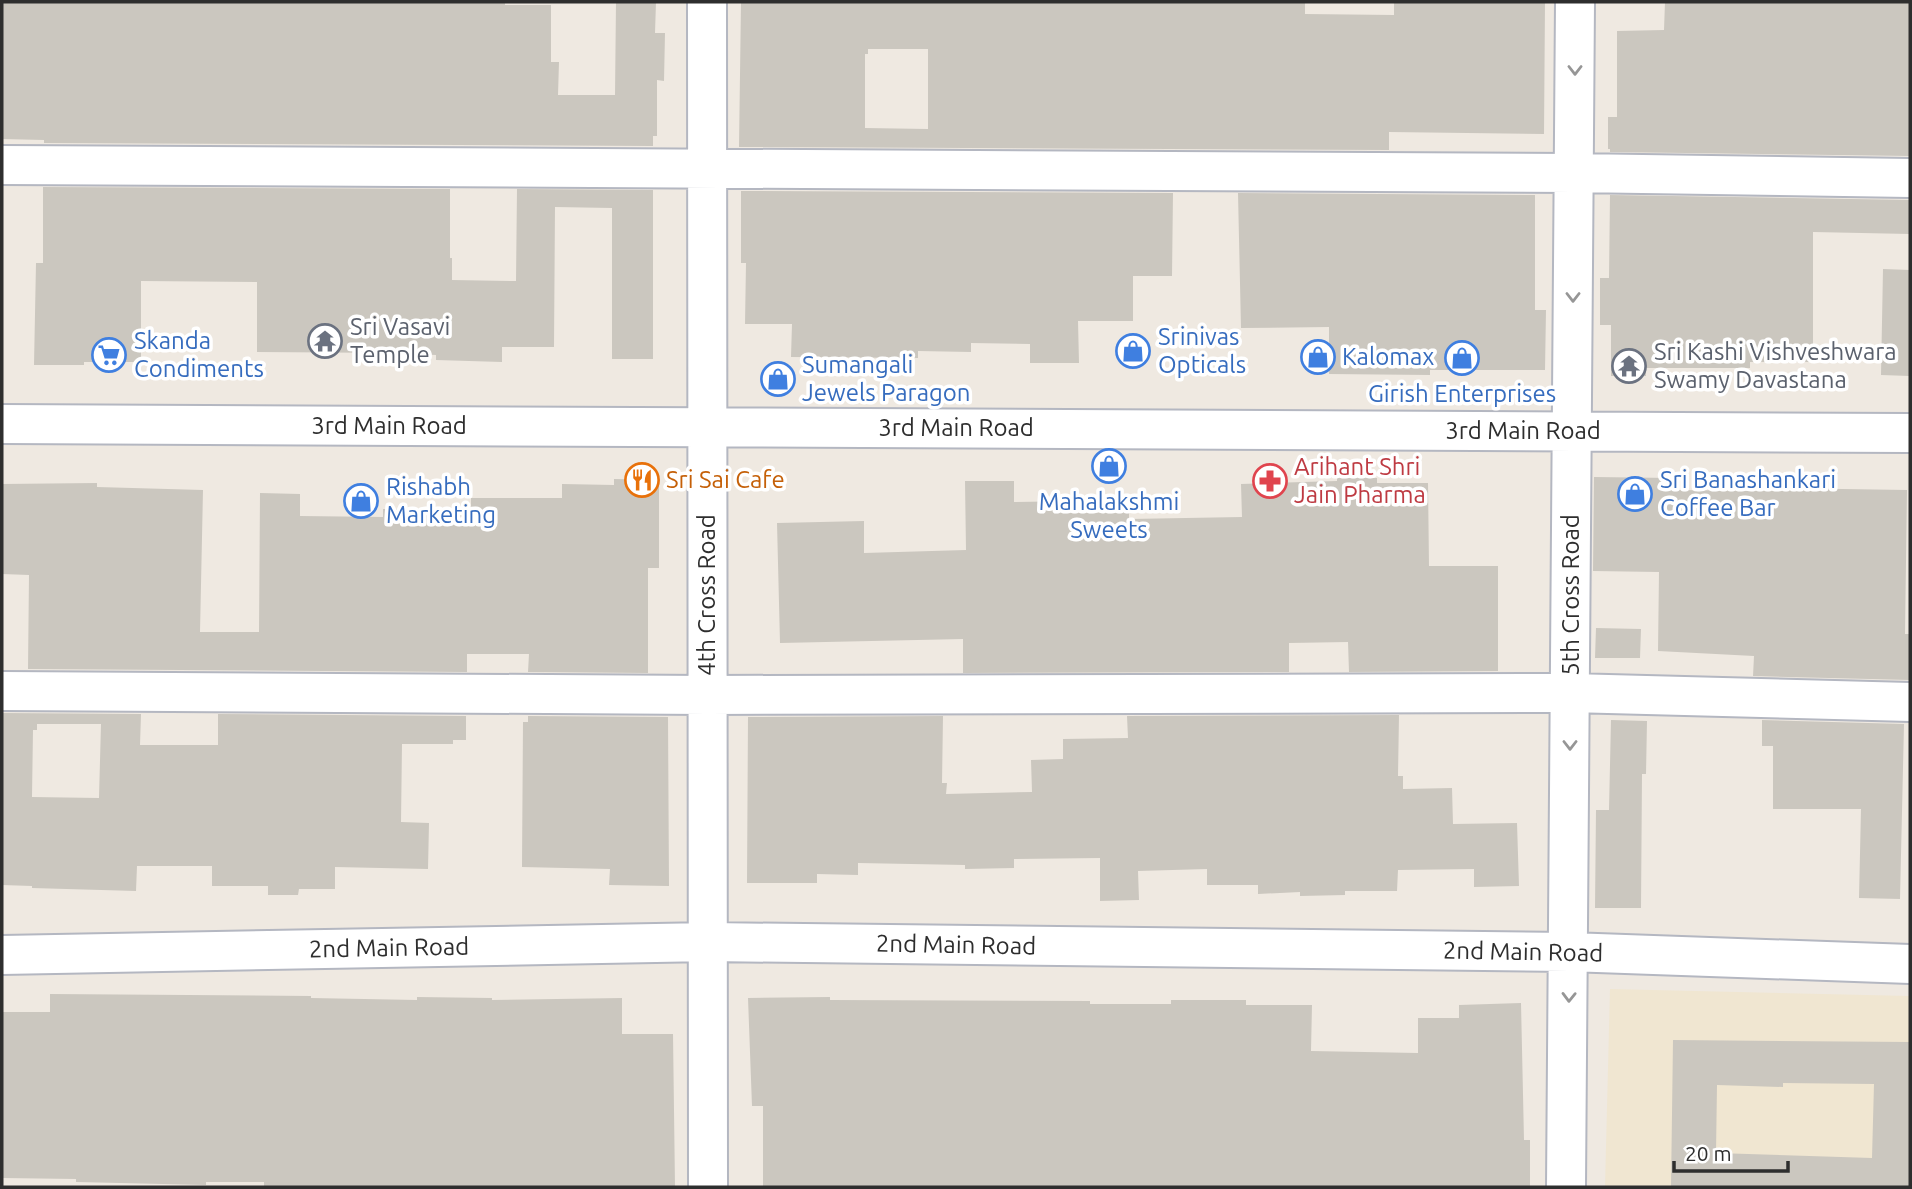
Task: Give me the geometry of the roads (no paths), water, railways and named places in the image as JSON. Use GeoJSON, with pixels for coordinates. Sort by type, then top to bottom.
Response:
{"type":"FeatureCollection","features":[{"type":"Feature","properties":{"kind":"street","name":"4th Cross Road"},"geometry":{"type":"LineString","coordinates":[[707,2],[708,1187]]}},
{"type":"Feature","properties":{"kind":"street","name":"5th Cross Road"},"geometry":{"type":"LineString","coordinates":[[1566,1187],[1575,2]]}},
{"type":"Feature","properties":{"kind":"street"},"geometry":{"type":"LineString","coordinates":[[2,165],[1574,173],[1910,178]]}},
{"type":"Feature","properties":{"kind":"street","name":"3rd Main Road"},"geometry":{"type":"LineString","coordinates":[[2,424],[1910,433]]}},
{"type":"Feature","properties":{"kind":"street"},"geometry":{"type":"LineString","coordinates":[[2,691],[708,695],[1570,694],[1910,702]]}},
{"type":"Feature","properties":{"kind":"street","name":"2nd Main Road"},"geometry":{"type":"LineString","coordinates":[[2,955],[709,942],[1569,952],[1910,964]]}},
{"type":"Feature","properties":{"kind":"place","name":"Sri Vasavi Temple"},"geometry":{"type":"Point","coordinates":[325,341]}},
{"type":"Feature","properties":{"kind":"place","name":"Srinivas Opticals"},"geometry":{"type":"Point","coordinates":[1133,351]}},
{"type":"Feature","properties":{"kind":"place","name":"Skanda Condiments"},"geometry":{"type":"Point","coordinates":[109,355]}},
{"type":"Feature","properties":{"kind":"place","name":"Kalomax"},"geometry":{"type":"Point","coordinates":[1318,357]}},
{"type":"Feature","properties":{"kind":"place","name":"Girish Enterprises"},"geometry":{"type":"Point","coordinates":[1462,358]}},
{"type":"Feature","properties":{"kind":"place","name":"Sri Kashi Vishveshwara Swamy Davastana"},"geometry":{"type":"Point","coordinates":[1629,366]}},
{"type":"Feature","properties":{"kind":"place","name":"Sumangali Jewels Paragon"},"geometry":{"type":"Point","coordinates":[778,379]}},
{"type":"Feature","properties":{"kind":"place","name":"Mahalakshmi Sweets"},"geometry":{"type":"Point","coordinates":[1109,466]}},
{"type":"Feature","properties":{"kind":"place","name":"Sri Sai Cafe"},"geometry":{"type":"Point","coordinates":[642,480]}},
{"type":"Feature","properties":{"kind":"place","name":"Arihant Shri Jain Pharma"},"geometry":{"type":"Point","coordinates":[1270,481]}},
{"type":"Feature","properties":{"kind":"place","name":"Sri Banashankari Coffee Bar"},"geometry":{"type":"Point","coordinates":[1635,494]}},
{"type":"Feature","properties":{"kind":"place","name":"Rishabh Marketing"},"geometry":{"type":"Point","coordinates":[361,501]}}]}
